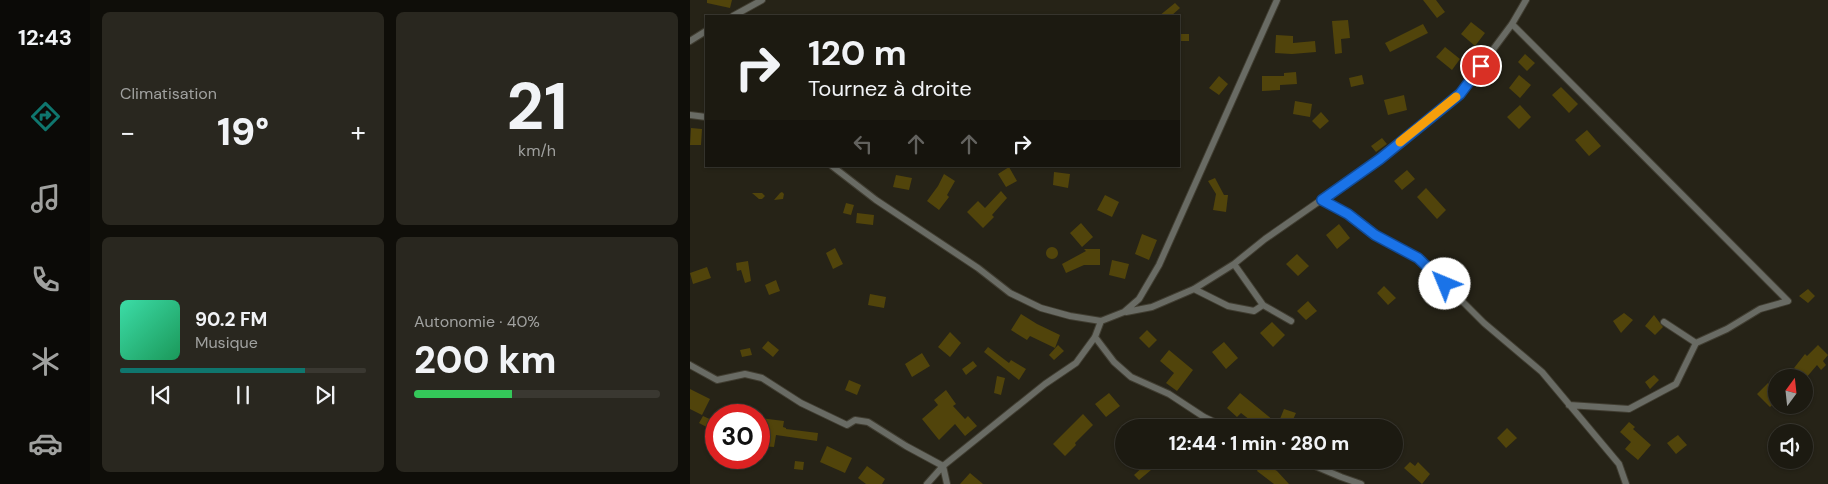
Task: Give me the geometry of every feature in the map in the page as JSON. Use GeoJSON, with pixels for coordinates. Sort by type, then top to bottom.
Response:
{"type":"FeatureCollection","features":[{"type":"Feature","properties":{"kind":"street"},"geometry":{"type":"LineString","coordinates":[[735,15],[762,0]]}},
{"type":"Feature","properties":{"kind":"street"},"geometry":{"type":"LineString","coordinates":[[1124,312],[1139,299],[1159,265],[1277,0]]}},
{"type":"Feature","properties":{"kind":"street"},"geometry":{"type":"LineString","coordinates":[[833,167],[876,200],[978,268],[1010,293],[1041,308],[1070,316],[1101,320],[1124,312],[1152,307],[1194,289],[1234,264],[1265,239],[1380,159],[1460,94],[1512,24],[1526,0]]}},
{"type":"Feature","properties":{"kind":"street"},"geometry":{"type":"LineString","coordinates":[[1512,24],[1788,300],[1760,310],[1727,329],[1696,343],[1676,384],[1629,409],[1569,405]]}},
{"type":"Feature","properties":{"kind":"street"},"geometry":{"type":"LineString","coordinates":[[690,41],[705,32]]}},
{"type":"Feature","properties":{"kind":"street"},"geometry":{"type":"LineString","coordinates":[[690,115],[705,117]]}},
{"type":"Feature","properties":{"kind":"street"},"geometry":{"type":"LineString","coordinates":[[1322,200],[1348,214],[1375,235],[1418,258],[1484,324],[1542,372],[1619,464],[1626,484]]}},
{"type":"Feature","properties":{"kind":"street"},"geometry":{"type":"LineString","coordinates":[[1234,264],[1263,305],[1291,320]]}},
{"type":"Feature","properties":{"kind":"street"},"geometry":{"type":"LineString","coordinates":[[1194,289],[1228,306],[1254,311],[1263,305]]}},
{"type":"Feature","properties":{"kind":"street"},"geometry":{"type":"LineString","coordinates":[[927,484],[943,466],[1045,384],[1076,363],[1095,338],[1101,320]]}},
{"type":"Feature","properties":{"kind":"street"},"geometry":{"type":"LineString","coordinates":[[1664,322],[1696,343]]}},
{"type":"Feature","properties":{"kind":"street"},"geometry":{"type":"LineString","coordinates":[[1095,338],[1114,362],[1131,377],[1169,394],[1206,419]]}},
{"type":"Feature","properties":{"kind":"street"},"geometry":{"type":"LineString","coordinates":[[690,364],[717,380],[745,374],[762,378],[801,403],[847,425],[856,420],[868,422],[943,466],[947,484]]}},
{"type":"Feature","properties":{"kind":"street"},"geometry":{"type":"LineString","coordinates":[[1321,469],[1361,484]]}},
{"type":"Feature","properties":{"kind":"building"},"geometry":{"type":"Polygon","coordinates":[[[707,0],[732,0],[730,8],[707,3],[707,0]]]}},
{"type":"Feature","properties":{"kind":"building"},"geometry":{"type":"Polygon","coordinates":[[[1423,0],[1436,0],[1445,12],[1437,18],[1423,0]]]}},
{"type":"Feature","properties":{"kind":"building"},"geometry":{"type":"Polygon","coordinates":[[[1175,3],[1180,8],[1172,15],[1160,15],[1175,3]]]}},
{"type":"Feature","properties":{"kind":"building"},"geometry":{"type":"Polygon","coordinates":[[[1348,20],[1350,38],[1341,39],[1342,53],[1335,54],[1332,21],[1348,20]]]}},
{"type":"Feature","properties":{"kind":"building"},"geometry":{"type":"Polygon","coordinates":[[[1471,22],[1485,33],[1475,46],[1461,34],[1471,22]]]}},
{"type":"Feature","properties":{"kind":"building"},"geometry":{"type":"Polygon","coordinates":[[[1423,24],[1428,33],[1390,52],[1385,43],[1423,24]]]}},
{"type":"Feature","properties":{"kind":"building"},"geometry":{"type":"Polygon","coordinates":[[[1180,34],[1189,34],[1189,41],[1180,41],[1180,34]]]}},
{"type":"Feature","properties":{"kind":"building"},"geometry":{"type":"Polygon","coordinates":[[[1276,35],[1293,36],[1293,43],[1315,41],[1316,52],[1275,53],[1276,35]]]}},
{"type":"Feature","properties":{"kind":"building"},"geometry":{"type":"Polygon","coordinates":[[[1445,47],[1460,59],[1452,70],[1436,57],[1445,47]]]}},
{"type":"Feature","properties":{"kind":"building"},"geometry":{"type":"Polygon","coordinates":[[[1525,54],[1535,63],[1527,71],[1518,62],[1525,54]]]}},
{"type":"Feature","properties":{"kind":"building"},"geometry":{"type":"Polygon","coordinates":[[[1296,72],[1297,84],[1280,85],[1280,90],[1262,91],[1262,76],[1284,76],[1284,73],[1296,72]]]}},
{"type":"Feature","properties":{"kind":"building"},"geometry":{"type":"Polygon","coordinates":[[[1362,75],[1364,84],[1351,87],[1349,78],[1362,75]]]}},
{"type":"Feature","properties":{"kind":"building"},"geometry":{"type":"Polygon","coordinates":[[[1519,75],[1531,85],[1520,98],[1509,88],[1519,75]]]}},
{"type":"Feature","properties":{"kind":"building"},"geometry":{"type":"Polygon","coordinates":[[[1219,76],[1228,84],[1219,95],[1209,88],[1219,76]]]}},
{"type":"Feature","properties":{"kind":"building"},"geometry":{"type":"Polygon","coordinates":[[[1561,87],[1578,104],[1569,113],[1552,95],[1561,87]]]}},
{"type":"Feature","properties":{"kind":"building"},"geometry":{"type":"Polygon","coordinates":[[[1404,95],[1407,110],[1388,115],[1384,100],[1404,95]]]}},
{"type":"Feature","properties":{"kind":"building"},"geometry":{"type":"Polygon","coordinates":[[[1295,101],[1312,104],[1310,117],[1293,114],[1295,101]]]}},
{"type":"Feature","properties":{"kind":"building"},"geometry":{"type":"Polygon","coordinates":[[[1520,105],[1531,117],[1519,129],[1507,117],[1520,105]]]}},
{"type":"Feature","properties":{"kind":"building"},"geometry":{"type":"Polygon","coordinates":[[[1321,112],[1329,121],[1320,129],[1312,121],[1321,112]]]}},
{"type":"Feature","properties":{"kind":"building"},"geometry":{"type":"Polygon","coordinates":[[[691,128],[702,129],[701,145],[690,145],[691,128]]]}},
{"type":"Feature","properties":{"kind":"building"},"geometry":{"type":"Polygon","coordinates":[[[1587,130],[1601,146],[1589,156],[1575,140],[1587,130]]]}},
{"type":"Feature","properties":{"kind":"building"},"geometry":{"type":"Polygon","coordinates":[[[1382,138],[1387,144],[1376,152],[1371,146],[1382,138]]]}},
{"type":"Feature","properties":{"kind":"building"},"geometry":{"type":"Polygon","coordinates":[[[1009,167],[1017,181],[1006,187],[998,174],[1009,167]]]}},
{"type":"Feature","properties":{"kind":"building"},"geometry":{"type":"Polygon","coordinates":[[[1407,170],[1415,179],[1402,190],[1394,181],[1407,170]]]}},
{"type":"Feature","properties":{"kind":"building"},"geometry":{"type":"Polygon","coordinates":[[[1054,172],[1070,174],[1068,188],[1053,185],[1054,172]]]}},
{"type":"Feature","properties":{"kind":"building"},"geometry":{"type":"Polygon","coordinates":[[[944,174],[955,181],[947,195],[949,197],[939,210],[927,201],[944,174]]]}},
{"type":"Feature","properties":{"kind":"building"},"geometry":{"type":"Polygon","coordinates":[[[896,175],[912,178],[909,190],[893,187],[896,175]]]}},
{"type":"Feature","properties":{"kind":"building"},"geometry":{"type":"Polygon","coordinates":[[[1215,178],[1224,195],[1228,195],[1226,212],[1213,210],[1216,194],[1208,181],[1215,178]]]}},
{"type":"Feature","properties":{"kind":"building"},"geometry":{"type":"Polygon","coordinates":[[[1426,188],[1446,210],[1437,219],[1417,197],[1426,188]]]}},
{"type":"Feature","properties":{"kind":"building"},"geometry":{"type":"Polygon","coordinates":[[[1001,191],[1007,198],[992,215],[994,217],[983,228],[967,212],[978,201],[985,208],[1001,191]]]}},
{"type":"Feature","properties":{"kind":"building"},"geometry":{"type":"Polygon","coordinates":[[[752,193],[762,193],[765,196],[759,199],[752,193]]]}},
{"type":"Feature","properties":{"kind":"building"},"geometry":{"type":"Polygon","coordinates":[[[780,193],[784,194],[783,199],[774,200],[780,193]]]}},
{"type":"Feature","properties":{"kind":"building"},"geometry":{"type":"Polygon","coordinates":[[[1105,195],[1119,202],[1112,217],[1097,210],[1105,195]]]}},
{"type":"Feature","properties":{"kind":"building"},"geometry":{"type":"Polygon","coordinates":[[[846,203],[854,205],[851,215],[843,213],[846,203]]]}},
{"type":"Feature","properties":{"kind":"building"},"geometry":{"type":"Polygon","coordinates":[[[857,213],[874,215],[873,225],[856,223],[857,213]]]}},
{"type":"Feature","properties":{"kind":"building"},"geometry":{"type":"Polygon","coordinates":[[[1081,223],[1093,237],[1082,247],[1070,233],[1081,223]]]}},
{"type":"Feature","properties":{"kind":"building"},"geometry":{"type":"Polygon","coordinates":[[[1339,224],[1350,238],[1337,249],[1326,235],[1339,224]]]}},
{"type":"Feature","properties":{"kind":"building"},"geometry":{"type":"Polygon","coordinates":[[[1142,234],[1157,240],[1149,260],[1135,254],[1142,234]]]}},
{"type":"Feature","properties":{"kind":"building"},"geometry":{"type":"Polygon","coordinates":[[[1050,247],[1054,247],[1058,253],[1054,259],[1050,259],[1046,255],[1046,251],[1050,247]]]}},
{"type":"Feature","properties":{"kind":"building"},"geometry":{"type":"Polygon","coordinates":[[[835,248],[843,264],[833,269],[826,253],[835,248]]]}},
{"type":"Feature","properties":{"kind":"building"},"geometry":{"type":"Polygon","coordinates":[[[1084,249],[1100,249],[1100,265],[1084,265],[1066,273],[1062,264],[1086,251],[1084,249]]]}},
{"type":"Feature","properties":{"kind":"building"},"geometry":{"type":"Polygon","coordinates":[[[1297,254],[1309,266],[1298,276],[1286,264],[1297,254]]]}},
{"type":"Feature","properties":{"kind":"building"},"geometry":{"type":"Polygon","coordinates":[[[1112,260],[1129,264],[1125,279],[1109,275],[1112,260]]]}},
{"type":"Feature","properties":{"kind":"building"},"geometry":{"type":"Polygon","coordinates":[[[748,261],[751,281],[745,283],[741,270],[737,271],[736,263],[748,261]]]}},
{"type":"Feature","properties":{"kind":"building"},"geometry":{"type":"Polygon","coordinates":[[[707,267],[711,278],[693,284],[690,273],[707,267]]]}},
{"type":"Feature","properties":{"kind":"building"},"geometry":{"type":"Polygon","coordinates":[[[776,280],[780,291],[769,295],[765,285],[776,280]]]}},
{"type":"Feature","properties":{"kind":"building"},"geometry":{"type":"Polygon","coordinates":[[[1384,286],[1396,298],[1388,305],[1377,293],[1384,286]]]}},
{"type":"Feature","properties":{"kind":"building"},"geometry":{"type":"Polygon","coordinates":[[[1808,289],[1815,296],[1808,303],[1799,296],[1808,289]]]}},
{"type":"Feature","properties":{"kind":"building"},"geometry":{"type":"Polygon","coordinates":[[[870,294],[886,297],[884,308],[868,305],[870,294]]]}},
{"type":"Feature","properties":{"kind":"building"},"geometry":{"type":"Polygon","coordinates":[[[1308,301],[1317,311],[1306,320],[1297,311],[1308,301]]]}},
{"type":"Feature","properties":{"kind":"building"},"geometry":{"type":"Polygon","coordinates":[[[1624,313],[1633,320],[1621,333],[1613,321],[1624,313]]]}},
{"type":"Feature","properties":{"kind":"building"},"geometry":{"type":"Polygon","coordinates":[[[1021,314],[1060,335],[1055,348],[1030,336],[1027,340],[1011,330],[1021,314]]]}},
{"type":"Feature","properties":{"kind":"building"},"geometry":{"type":"Polygon","coordinates":[[[1654,315],[1663,327],[1655,335],[1645,326],[1654,315]]]}},
{"type":"Feature","properties":{"kind":"building"},"geometry":{"type":"Polygon","coordinates":[[[1272,322],[1285,335],[1273,347],[1260,333],[1272,322]]]}},
{"type":"Feature","properties":{"kind":"building"},"geometry":{"type":"Polygon","coordinates":[[[1147,330],[1157,340],[1149,348],[1139,338],[1147,330]]]}},
{"type":"Feature","properties":{"kind":"building"},"geometry":{"type":"Polygon","coordinates":[[[950,332],[961,343],[950,357],[938,347],[950,332]]]}},
{"type":"Feature","properties":{"kind":"building"},"geometry":{"type":"Polygon","coordinates":[[[768,341],[779,350],[773,357],[762,348],[768,341]]]}},
{"type":"Feature","properties":{"kind":"building"},"geometry":{"type":"Polygon","coordinates":[[[1224,342],[1238,358],[1226,369],[1212,352],[1224,342]]]}},
{"type":"Feature","properties":{"kind":"building"},"geometry":{"type":"Polygon","coordinates":[[[1058,345],[1064,351],[1054,360],[1049,355],[1058,345]]]}},
{"type":"Feature","properties":{"kind":"building"},"geometry":{"type":"Polygon","coordinates":[[[1818,345],[1828,355],[1823,361],[1826,365],[1821,370],[1817,365],[1813,370],[1794,368],[1805,354],[1807,356],[1818,345]]]}},
{"type":"Feature","properties":{"kind":"building"},"geometry":{"type":"Polygon","coordinates":[[[988,347],[1009,363],[1011,360],[1026,369],[1019,380],[984,352],[988,347]]]}},
{"type":"Feature","properties":{"kind":"building"},"geometry":{"type":"Polygon","coordinates":[[[750,348],[752,355],[742,357],[740,350],[750,348]]]}},
{"type":"Feature","properties":{"kind":"building"},"geometry":{"type":"Polygon","coordinates":[[[1169,350],[1193,370],[1177,391],[1166,383],[1174,373],[1160,361],[1169,350]]]}},
{"type":"Feature","properties":{"kind":"building"},"geometry":{"type":"Polygon","coordinates":[[[922,353],[930,366],[912,377],[905,364],[922,353]]]}},
{"type":"Feature","properties":{"kind":"building"},"geometry":{"type":"Polygon","coordinates":[[[973,361],[977,366],[966,375],[962,369],[973,361]]]}},
{"type":"Feature","properties":{"kind":"building"},"geometry":{"type":"Polygon","coordinates":[[[1654,375],[1659,380],[1650,389],[1645,382],[1654,375]]]}},
{"type":"Feature","properties":{"kind":"building"},"geometry":{"type":"Polygon","coordinates":[[[997,376],[1005,378],[1001,395],[994,393],[997,376]]]}},
{"type":"Feature","properties":{"kind":"building"},"geometry":{"type":"Polygon","coordinates":[[[849,380],[861,385],[857,395],[845,390],[849,380]]]}},
{"type":"Feature","properties":{"kind":"building"},"geometry":{"type":"Polygon","coordinates":[[[1768,383],[1768,405],[1757,394],[1768,383]]]}},
{"type":"Feature","properties":{"kind":"building"},"geometry":{"type":"Polygon","coordinates":[[[690,389],[710,399],[708,404],[705,404],[702,415],[690,409],[690,389]]]}},
{"type":"Feature","properties":{"kind":"building"},"geometry":{"type":"Polygon","coordinates":[[[946,390],[956,404],[953,406],[965,419],[968,416],[977,426],[965,436],[955,424],[939,440],[922,419],[938,405],[934,400],[946,390]]]}},
{"type":"Feature","properties":{"kind":"building"},"geometry":{"type":"Polygon","coordinates":[[[1109,393],[1120,406],[1106,417],[1095,404],[1109,393]]]}},
{"type":"Feature","properties":{"kind":"building"},"geometry":{"type":"Polygon","coordinates":[[[1240,393],[1272,419],[1249,419],[1241,413],[1237,417],[1227,408],[1240,393]]]}},
{"type":"Feature","properties":{"kind":"building"},"geometry":{"type":"Polygon","coordinates":[[[1284,409],[1296,413],[1293,419],[1280,419],[1284,409]]]}},
{"type":"Feature","properties":{"kind":"building"},"geometry":{"type":"Polygon","coordinates":[[[1083,414],[1093,425],[1065,456],[1053,444],[1083,414]]]}},
{"type":"Feature","properties":{"kind":"building"},"geometry":{"type":"Polygon","coordinates":[[[703,416],[705,417],[705,426],[699,423],[703,416]]]}},
{"type":"Feature","properties":{"kind":"building"},"geometry":{"type":"Polygon","coordinates":[[[770,419],[784,421],[783,427],[786,429],[818,433],[817,441],[776,435],[774,447],[770,447],[770,419]]]}},
{"type":"Feature","properties":{"kind":"building"},"geometry":{"type":"Polygon","coordinates":[[[1629,422],[1635,427],[1633,429],[1651,445],[1638,460],[1625,449],[1631,442],[1620,432],[1629,422]]]}},
{"type":"Feature","properties":{"kind":"building"},"geometry":{"type":"Polygon","coordinates":[[[1507,428],[1517,438],[1506,448],[1497,438],[1507,428]]]}},
{"type":"Feature","properties":{"kind":"building"},"geometry":{"type":"Polygon","coordinates":[[[1678,435],[1687,445],[1676,454],[1667,443],[1678,435]]]}},
{"type":"Feature","properties":{"kind":"building"},"geometry":{"type":"Polygon","coordinates":[[[827,446],[852,458],[845,473],[820,462],[827,446]]]}},
{"type":"Feature","properties":{"kind":"building"},"geometry":{"type":"Polygon","coordinates":[[[795,461],[804,462],[803,470],[794,469],[795,461]]]}},
{"type":"Feature","properties":{"kind":"building"},"geometry":{"type":"Polygon","coordinates":[[[1410,462],[1415,466],[1418,462],[1430,474],[1422,484],[1404,468],[1410,462]]]}},
{"type":"Feature","properties":{"kind":"building"},"geometry":{"type":"Polygon","coordinates":[[[867,466],[885,479],[882,484],[866,484],[858,478],[867,466]]]}},
{"type":"Feature","properties":{"kind":"building"},"geometry":{"type":"Polygon","coordinates":[[[1141,469],[1151,470],[1139,480],[1134,475],[1141,469]]]}},
{"type":"Feature","properties":{"kind":"building"},"geometry":{"type":"Polygon","coordinates":[[[1258,469],[1274,469],[1289,484],[1274,484],[1257,471],[1258,469]]]}},
{"type":"Feature","properties":{"kind":"building"},"geometry":{"type":"Polygon","coordinates":[[[970,473],[983,484],[960,484],[970,473]]]}},
{"type":"Feature","properties":{"kind":"slow traffic"},"geometry":{"type":"LineString","coordinates":[[1400,142],[1456,97]]}},
{"type":"Feature","properties":{"kind":"route"},"geometry":{"type":"LineString","coordinates":[[1445,284],[1418,258],[1375,235],[1348,214],[1322,200],[1380,159],[1460,94],[1481,66]]}}]}
